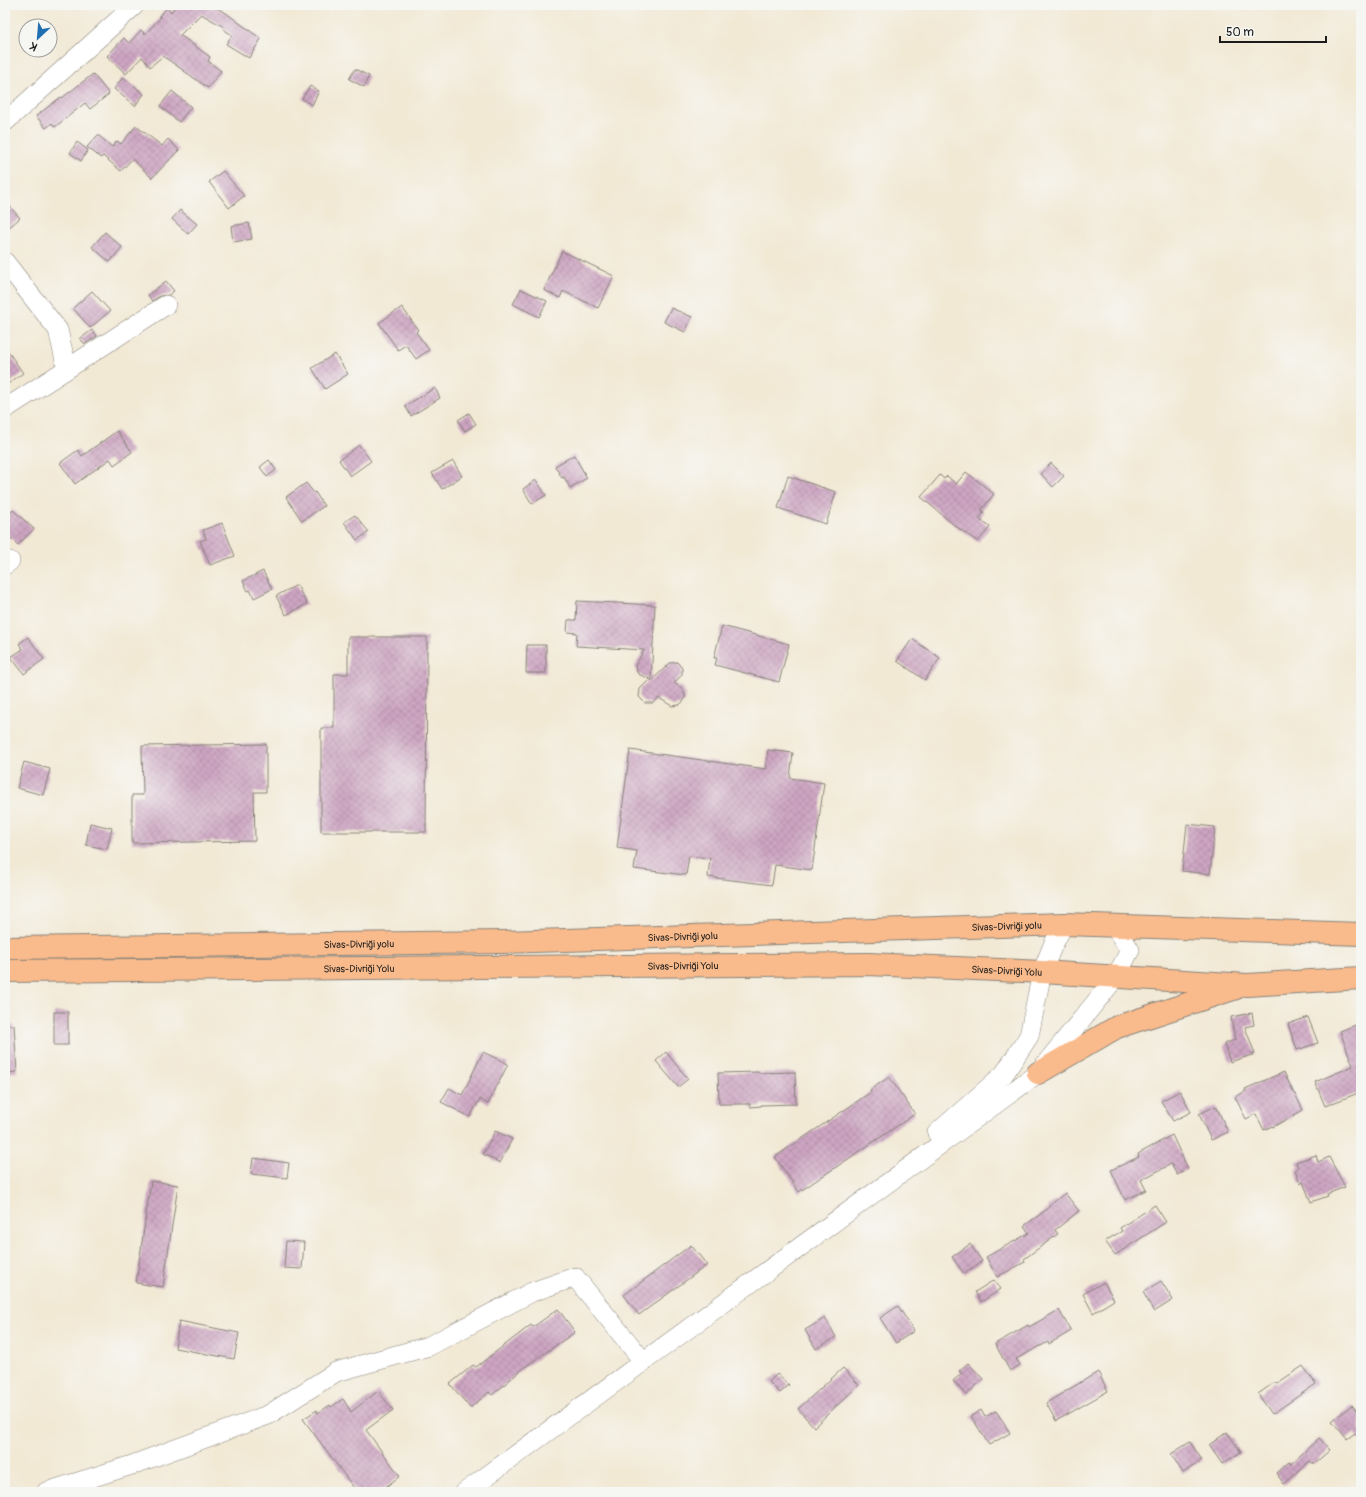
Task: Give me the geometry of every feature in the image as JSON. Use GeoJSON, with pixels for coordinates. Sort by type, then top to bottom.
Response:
{"type":"FeatureCollection","features":[{"type":"Feature","properties":{"kind":"main road","name":"Sivas-Divriği yolu"},"geometry":{"type":"LineString","coordinates":[[5,948],[503,942],[1064,924],[1361,934]]}},
{"type":"Feature","properties":{"kind":"main road","name":"Sivas-Divriği Yolu"},"geometry":{"type":"LineString","coordinates":[[5,971],[868,964],[1042,972],[1247,985],[1361,978]]}},
{"type":"Feature","properties":{"kind":"main road"},"geometry":{"type":"LineString","coordinates":[[1038,1073],[1117,1026],[1247,985]]}},
{"type":"Feature","properties":{"kind":"street"},"geometry":{"type":"LineString","coordinates":[[5,122],[135,5]]}},
{"type":"Feature","properties":{"kind":"street"},"geometry":{"type":"LineString","coordinates":[[5,262],[58,330],[67,369]]}},
{"type":"Feature","properties":{"kind":"street"},"geometry":{"type":"LineString","coordinates":[[5,409],[166,305]]}},
{"type":"Feature","properties":{"kind":"street"},"geometry":{"type":"LineString","coordinates":[[841,1217],[1004,1074],[1029,1036],[1042,972],[1053,945],[1064,924]]}},
{"type":"Feature","properties":{"kind":"street"},"geometry":{"type":"LineString","coordinates":[[465,1492],[1038,1073],[1116,977],[1130,950],[1114,926]]}},
{"type":"Feature","properties":{"kind":"street"},"geometry":{"type":"LineString","coordinates":[[46,1492],[132,1465],[268,1415],[336,1372],[429,1346],[532,1292],[575,1277],[643,1361]]}},
{"type":"Feature","properties":{"kind":"building"},"geometry":{"type":"Polygon","coordinates":[[[177,5],[211,5],[226,13],[261,39],[249,58],[226,44],[232,35],[223,29],[224,27],[201,14],[180,35],[210,57],[208,61],[221,71],[208,88],[163,56],[150,67],[142,57],[126,74],[107,56],[124,38],[129,43],[141,30],[145,34],[161,17],[159,16],[167,8],[171,12],[177,5]]]}},
{"type":"Feature","properties":{"kind":"building"},"geometry":{"type":"Polygon","coordinates":[[[355,69],[369,76],[364,87],[349,79],[355,69]]]}},
{"type":"Feature","properties":{"kind":"building"},"geometry":{"type":"Polygon","coordinates":[[[93,74],[109,94],[90,109],[85,103],[55,127],[52,123],[46,128],[36,116],[93,74]]]}},
{"type":"Feature","properties":{"kind":"building"},"geometry":{"type":"Polygon","coordinates":[[[123,77],[144,94],[135,106],[114,89],[123,77]]]}},
{"type":"Feature","properties":{"kind":"building"},"geometry":{"type":"Polygon","coordinates":[[[310,86],[319,91],[312,105],[302,99],[310,86]]]}},
{"type":"Feature","properties":{"kind":"building"},"geometry":{"type":"Polygon","coordinates":[[[172,91],[191,107],[179,122],[160,106],[172,91]]]}},
{"type":"Feature","properties":{"kind":"building"},"geometry":{"type":"Polygon","coordinates":[[[136,126],[162,146],[168,139],[179,150],[152,178],[132,159],[121,171],[103,156],[101,158],[87,147],[98,135],[112,147],[117,141],[121,144],[136,126]]]}},
{"type":"Feature","properties":{"kind":"building"},"geometry":{"type":"Polygon","coordinates":[[[77,142],[88,150],[81,161],[70,153],[77,142]]]}},
{"type":"Feature","properties":{"kind":"building"},"geometry":{"type":"Polygon","coordinates":[[[223,171],[244,196],[229,208],[209,182],[223,171]]]}},
{"type":"Feature","properties":{"kind":"building"},"geometry":{"type":"Polygon","coordinates":[[[5,201],[20,218],[5,231],[5,201]]]}},
{"type":"Feature","properties":{"kind":"building"},"geometry":{"type":"Polygon","coordinates":[[[180,210],[197,224],[188,234],[172,219],[180,210]]]}},
{"type":"Feature","properties":{"kind":"building"},"geometry":{"type":"Polygon","coordinates":[[[249,223],[252,239],[233,242],[231,226],[249,223]]]}},
{"type":"Feature","properties":{"kind":"building"},"geometry":{"type":"Polygon","coordinates":[[[105,232],[122,247],[110,262],[92,247],[105,232]]]}},
{"type":"Feature","properties":{"kind":"building"},"geometry":{"type":"Polygon","coordinates":[[[562,251],[614,276],[598,308],[563,291],[560,298],[544,290],[562,251]]]}},
{"type":"Feature","properties":{"kind":"building"},"geometry":{"type":"Polygon","coordinates":[[[166,281],[174,291],[169,295],[160,296],[152,301],[148,295],[166,281]]]}},
{"type":"Feature","properties":{"kind":"building"},"geometry":{"type":"Polygon","coordinates":[[[521,289],[547,301],[539,317],[513,304],[521,289]]]}},
{"type":"Feature","properties":{"kind":"building"},"geometry":{"type":"Polygon","coordinates":[[[92,291],[110,311],[90,328],[73,308],[92,291]]]}},
{"type":"Feature","properties":{"kind":"building"},"geometry":{"type":"Polygon","coordinates":[[[402,307],[418,330],[416,332],[429,350],[416,359],[406,345],[398,350],[379,323],[402,307]]]}},
{"type":"Feature","properties":{"kind":"building"},"geometry":{"type":"Polygon","coordinates":[[[671,308],[692,317],[685,332],[664,322],[671,308]]]}},
{"type":"Feature","properties":{"kind":"building"},"geometry":{"type":"Polygon","coordinates":[[[92,330],[97,336],[85,344],[80,339],[92,330]]]}},
{"type":"Feature","properties":{"kind":"building"},"geometry":{"type":"Polygon","coordinates":[[[5,347],[23,373],[5,386],[5,347]]]}},
{"type":"Feature","properties":{"kind":"building"},"geometry":{"type":"Polygon","coordinates":[[[335,354],[348,374],[325,389],[312,368],[335,354]]]}},
{"type":"Feature","properties":{"kind":"building"},"geometry":{"type":"Polygon","coordinates":[[[435,388],[440,398],[411,416],[405,406],[435,388]]]}},
{"type":"Feature","properties":{"kind":"building"},"geometry":{"type":"Polygon","coordinates":[[[469,413],[476,424],[465,431],[458,420],[469,413]]]}},
{"type":"Feature","properties":{"kind":"building"},"geometry":{"type":"Polygon","coordinates":[[[117,431],[132,452],[114,465],[110,459],[75,484],[60,463],[78,450],[82,456],[117,431]]]}},
{"type":"Feature","properties":{"kind":"building"},"geometry":{"type":"Polygon","coordinates":[[[359,445],[371,461],[350,476],[339,460],[359,445]]]}},
{"type":"Feature","properties":{"kind":"building"},"geometry":{"type":"Polygon","coordinates":[[[574,455],[587,478],[570,488],[564,477],[562,478],[555,466],[574,455]]]}},
{"type":"Feature","properties":{"kind":"building"},"geometry":{"type":"Polygon","coordinates":[[[269,460],[276,470],[267,477],[260,467],[269,460]]]}},
{"type":"Feature","properties":{"kind":"building"},"geometry":{"type":"Polygon","coordinates":[[[453,461],[462,476],[442,489],[432,473],[453,461]]]}},
{"type":"Feature","properties":{"kind":"building"},"geometry":{"type":"Polygon","coordinates":[[[1051,463],[1064,476],[1053,487],[1041,474],[1051,463]]]}},
{"type":"Feature","properties":{"kind":"building"},"geometry":{"type":"Polygon","coordinates":[[[966,472],[994,494],[981,510],[984,512],[979,519],[990,527],[978,542],[954,525],[921,497],[940,475],[944,479],[947,476],[956,484],[966,472]]]}},
{"type":"Feature","properties":{"kind":"building"},"geometry":{"type":"Polygon","coordinates":[[[788,476],[836,492],[826,524],[778,508],[788,476]]]}},
{"type":"Feature","properties":{"kind":"building"},"geometry":{"type":"Polygon","coordinates":[[[536,480],[546,495],[532,504],[523,489],[536,480]]]}},
{"type":"Feature","properties":{"kind":"building"},"geometry":{"type":"Polygon","coordinates":[[[306,483],[314,493],[315,492],[324,506],[302,521],[286,497],[306,483]]]}},
{"type":"Feature","properties":{"kind":"building"},"geometry":{"type":"Polygon","coordinates":[[[13,510],[34,529],[18,545],[5,532],[5,519],[13,510]]]}},
{"type":"Feature","properties":{"kind":"building"},"geometry":{"type":"Polygon","coordinates":[[[355,515],[369,532],[357,540],[344,522],[355,515]]]}},
{"type":"Feature","properties":{"kind":"building"},"geometry":{"type":"Polygon","coordinates":[[[222,523],[235,556],[210,565],[200,541],[206,539],[203,530],[222,523]]]}},
{"type":"Feature","properties":{"kind":"building"},"geometry":{"type":"Polygon","coordinates":[[[263,571],[272,589],[254,598],[250,590],[248,591],[243,581],[263,571]]]}},
{"type":"Feature","properties":{"kind":"building"},"geometry":{"type":"Polygon","coordinates":[[[297,585],[307,604],[286,615],[276,596],[297,585]]]}},
{"type":"Feature","properties":{"kind":"building"},"geometry":{"type":"Polygon","coordinates":[[[577,601],[655,605],[651,681],[670,663],[677,662],[682,668],[682,675],[674,683],[683,689],[685,695],[684,701],[679,705],[672,706],[659,698],[653,703],[645,703],[639,697],[640,689],[650,679],[638,674],[635,666],[644,650],[576,646],[577,633],[567,632],[568,620],[576,620],[577,601]]]}},
{"type":"Feature","properties":{"kind":"building"},"geometry":{"type":"Polygon","coordinates":[[[722,626],[789,644],[779,682],[715,665],[717,658],[714,658],[722,626]]]}},
{"type":"Feature","properties":{"kind":"building"},"geometry":{"type":"Polygon","coordinates":[[[28,637],[44,659],[24,674],[11,657],[23,649],[19,644],[28,637]]]}},
{"type":"Feature","properties":{"kind":"building"},"geometry":{"type":"Polygon","coordinates":[[[348,637],[427,637],[426,832],[321,832],[321,728],[334,728],[334,674],[348,674],[348,637]]]}},
{"type":"Feature","properties":{"kind":"building"},"geometry":{"type":"Polygon","coordinates":[[[912,639],[940,658],[925,680],[897,661],[912,639]]]}},
{"type":"Feature","properties":{"kind":"building"},"geometry":{"type":"Polygon","coordinates":[[[527,645],[546,645],[546,673],[526,673],[527,645]]]}},
{"type":"Feature","properties":{"kind":"building"},"geometry":{"type":"Polygon","coordinates":[[[266,744],[266,792],[254,792],[255,841],[132,843],[132,795],[143,795],[142,746],[266,744]]]}},
{"type":"Feature","properties":{"kind":"building"},"geometry":{"type":"Polygon","coordinates":[[[630,750],[766,769],[768,750],[793,753],[790,778],[824,783],[812,870],[775,865],[772,885],[708,877],[710,858],[689,856],[686,875],[634,869],[637,851],[617,848],[630,750]]]}},
{"type":"Feature","properties":{"kind":"building"},"geometry":{"type":"Polygon","coordinates":[[[24,762],[50,769],[43,795],[17,788],[24,762]]]}},
{"type":"Feature","properties":{"kind":"building"},"geometry":{"type":"Polygon","coordinates":[[[90,823],[112,828],[107,849],[86,845],[90,823]]]}},
{"type":"Feature","properties":{"kind":"building"},"geometry":{"type":"Polygon","coordinates":[[[1187,824],[1215,827],[1210,874],[1182,871],[1187,824]]]}},
{"type":"Feature","properties":{"kind":"building"},"geometry":{"type":"Polygon","coordinates":[[[54,1012],[68,1012],[68,1045],[54,1045],[54,1012]]]}},
{"type":"Feature","properties":{"kind":"building"},"geometry":{"type":"Polygon","coordinates":[[[1252,1013],[1254,1025],[1245,1027],[1255,1054],[1230,1062],[1224,1044],[1235,1040],[1231,1017],[1252,1013]]]}},
{"type":"Feature","properties":{"kind":"building"},"geometry":{"type":"Polygon","coordinates":[[[1308,1017],[1318,1043],[1297,1050],[1288,1024],[1308,1017]]]}},
{"type":"Feature","properties":{"kind":"building"},"geometry":{"type":"Polygon","coordinates":[[[1361,1023],[1361,1092],[1325,1106],[1315,1082],[1353,1066],[1340,1031],[1361,1023]]]}},
{"type":"Feature","properties":{"kind":"building"},"geometry":{"type":"Polygon","coordinates":[[[5,1025],[14,1025],[17,1072],[5,1073],[5,1025]]]}},
{"type":"Feature","properties":{"kind":"building"},"geometry":{"type":"Polygon","coordinates":[[[483,1052],[508,1064],[488,1104],[480,1099],[470,1117],[441,1102],[449,1088],[462,1095],[483,1052]]]}},
{"type":"Feature","properties":{"kind":"building"},"geometry":{"type":"Polygon","coordinates":[[[666,1052],[688,1079],[678,1087],[656,1061],[666,1052]]]}},
{"type":"Feature","properties":{"kind":"building"},"geometry":{"type":"Polygon","coordinates":[[[795,1072],[796,1104],[761,1105],[750,1107],[750,1104],[719,1104],[718,1073],[795,1072]]]}},
{"type":"Feature","properties":{"kind":"building"},"geometry":{"type":"Polygon","coordinates":[[[1284,1072],[1303,1110],[1273,1127],[1272,1126],[1264,1130],[1256,1114],[1246,1119],[1235,1097],[1246,1091],[1245,1089],[1284,1072]]]}},
{"type":"Feature","properties":{"kind":"building"},"geometry":{"type":"Polygon","coordinates":[[[889,1077],[915,1114],[799,1192],[775,1157],[871,1092],[870,1090],[889,1077]]]}},
{"type":"Feature","properties":{"kind":"building"},"geometry":{"type":"Polygon","coordinates":[[[1180,1091],[1191,1112],[1173,1121],[1161,1101],[1180,1091]]]}},
{"type":"Feature","properties":{"kind":"building"},"geometry":{"type":"Polygon","coordinates":[[[1216,1106],[1228,1132],[1211,1140],[1199,1114],[1216,1106]]]}},
{"type":"Feature","properties":{"kind":"building"},"geometry":{"type":"Polygon","coordinates":[[[495,1131],[512,1139],[500,1163],[483,1154],[495,1131]]]}},
{"type":"Feature","properties":{"kind":"building"},"geometry":{"type":"Polygon","coordinates":[[[1172,1135],[1188,1169],[1177,1175],[1171,1164],[1141,1180],[1146,1190],[1125,1200],[1111,1170],[1139,1157],[1138,1154],[1172,1135]]]}},
{"type":"Feature","properties":{"kind":"building"},"geometry":{"type":"Polygon","coordinates":[[[1316,1155],[1318,1162],[1329,1157],[1345,1187],[1327,1194],[1328,1196],[1311,1202],[1303,1182],[1300,1184],[1295,1169],[1298,1168],[1296,1162],[1316,1155]]]}},
{"type":"Feature","properties":{"kind":"building"},"geometry":{"type":"Polygon","coordinates":[[[253,1158],[289,1163],[287,1178],[251,1174],[253,1158]]]}},
{"type":"Feature","properties":{"kind":"building"},"geometry":{"type":"Polygon","coordinates":[[[151,1181],[178,1185],[163,1287],[136,1283],[151,1181]]]}},
{"type":"Feature","properties":{"kind":"building"},"geometry":{"type":"Polygon","coordinates":[[[1065,1193],[1079,1211],[1055,1230],[1058,1234],[1024,1259],[1025,1262],[997,1277],[986,1257],[1029,1233],[1024,1226],[1049,1208],[1048,1207],[1065,1193]]]}},
{"type":"Feature","properties":{"kind":"building"},"geometry":{"type":"Polygon","coordinates":[[[1155,1205],[1166,1222],[1115,1255],[1105,1241],[1122,1231],[1120,1228],[1155,1205]]]}},
{"type":"Feature","properties":{"kind":"building"},"geometry":{"type":"Polygon","coordinates":[[[286,1241],[304,1242],[302,1269],[284,1268],[286,1241]]]}},
{"type":"Feature","properties":{"kind":"building"},"geometry":{"type":"Polygon","coordinates":[[[970,1244],[982,1261],[964,1274],[952,1257],[970,1244]]]}},
{"type":"Feature","properties":{"kind":"building"},"geometry":{"type":"Polygon","coordinates":[[[691,1245],[707,1265],[639,1315],[624,1295],[691,1245]]]}},
{"type":"Feature","properties":{"kind":"building"},"geometry":{"type":"Polygon","coordinates":[[[994,1280],[1001,1289],[981,1302],[975,1292],[994,1280]]]}},
{"type":"Feature","properties":{"kind":"building"},"geometry":{"type":"Polygon","coordinates":[[[1161,1281],[1173,1300],[1154,1312],[1143,1292],[1161,1281]]]}},
{"type":"Feature","properties":{"kind":"building"},"geometry":{"type":"Polygon","coordinates":[[[1104,1282],[1114,1300],[1093,1313],[1083,1294],[1104,1282]]]}},
{"type":"Feature","properties":{"kind":"building"},"geometry":{"type":"Polygon","coordinates":[[[898,1306],[914,1331],[896,1343],[880,1318],[898,1306]]]}},
{"type":"Feature","properties":{"kind":"building"},"geometry":{"type":"Polygon","coordinates":[[[558,1309],[575,1332],[525,1367],[492,1395],[489,1392],[470,1408],[450,1384],[473,1365],[476,1367],[531,1325],[533,1327],[558,1309]]]}},
{"type":"Feature","properties":{"kind":"building"},"geometry":{"type":"Polygon","coordinates":[[[1059,1310],[1071,1331],[1049,1344],[1048,1342],[1016,1359],[1020,1365],[1010,1371],[995,1344],[1028,1325],[1029,1327],[1059,1310]]]}},
{"type":"Feature","properties":{"kind":"building"},"geometry":{"type":"Polygon","coordinates":[[[825,1318],[836,1337],[816,1349],[805,1330],[825,1318]]]}},
{"type":"Feature","properties":{"kind":"building"},"geometry":{"type":"Polygon","coordinates":[[[179,1321],[239,1333],[234,1359],[175,1348],[179,1321]]]}},
{"type":"Feature","properties":{"kind":"building"},"geometry":{"type":"Polygon","coordinates":[[[968,1363],[983,1379],[966,1395],[953,1381],[962,1373],[959,1371],[968,1363]]]}},
{"type":"Feature","properties":{"kind":"building"},"geometry":{"type":"Polygon","coordinates":[[[1303,1366],[1316,1384],[1272,1414],[1258,1394],[1275,1382],[1276,1384],[1303,1366]]]}},
{"type":"Feature","properties":{"kind":"building"},"geometry":{"type":"Polygon","coordinates":[[[843,1368],[859,1385],[814,1427],[798,1409],[843,1368]]]}},
{"type":"Feature","properties":{"kind":"building"},"geometry":{"type":"Polygon","coordinates":[[[1098,1372],[1108,1391],[1056,1421],[1046,1403],[1098,1372]]]}},
{"type":"Feature","properties":{"kind":"building"},"geometry":{"type":"Polygon","coordinates":[[[777,1374],[789,1385],[780,1393],[769,1382],[777,1374]]]}},
{"type":"Feature","properties":{"kind":"building"},"geometry":{"type":"Polygon","coordinates":[[[378,1391],[393,1410],[366,1430],[400,1476],[379,1492],[357,1492],[303,1419],[317,1410],[318,1413],[330,1405],[331,1407],[343,1399],[351,1412],[378,1391]]]}},
{"type":"Feature","properties":{"kind":"building"},"geometry":{"type":"Polygon","coordinates":[[[1352,1405],[1361,1416],[1361,1440],[1355,1433],[1347,1439],[1332,1421],[1352,1405]]]}},
{"type":"Feature","properties":{"kind":"building"},"geometry":{"type":"Polygon","coordinates":[[[981,1410],[985,1417],[996,1411],[1010,1433],[989,1445],[971,1416],[981,1410]]]}},
{"type":"Feature","properties":{"kind":"building"},"geometry":{"type":"Polygon","coordinates":[[[1227,1432],[1241,1452],[1222,1464],[1209,1445],[1227,1432]]]}},
{"type":"Feature","properties":{"kind":"building"},"geometry":{"type":"Polygon","coordinates":[[[1319,1438],[1330,1450],[1314,1464],[1310,1461],[1284,1484],[1276,1473],[1289,1462],[1291,1464],[1319,1438]]]}},
{"type":"Feature","properties":{"kind":"building"},"geometry":{"type":"Polygon","coordinates":[[[1190,1442],[1202,1460],[1183,1473],[1171,1454],[1190,1442]]]}}]}
